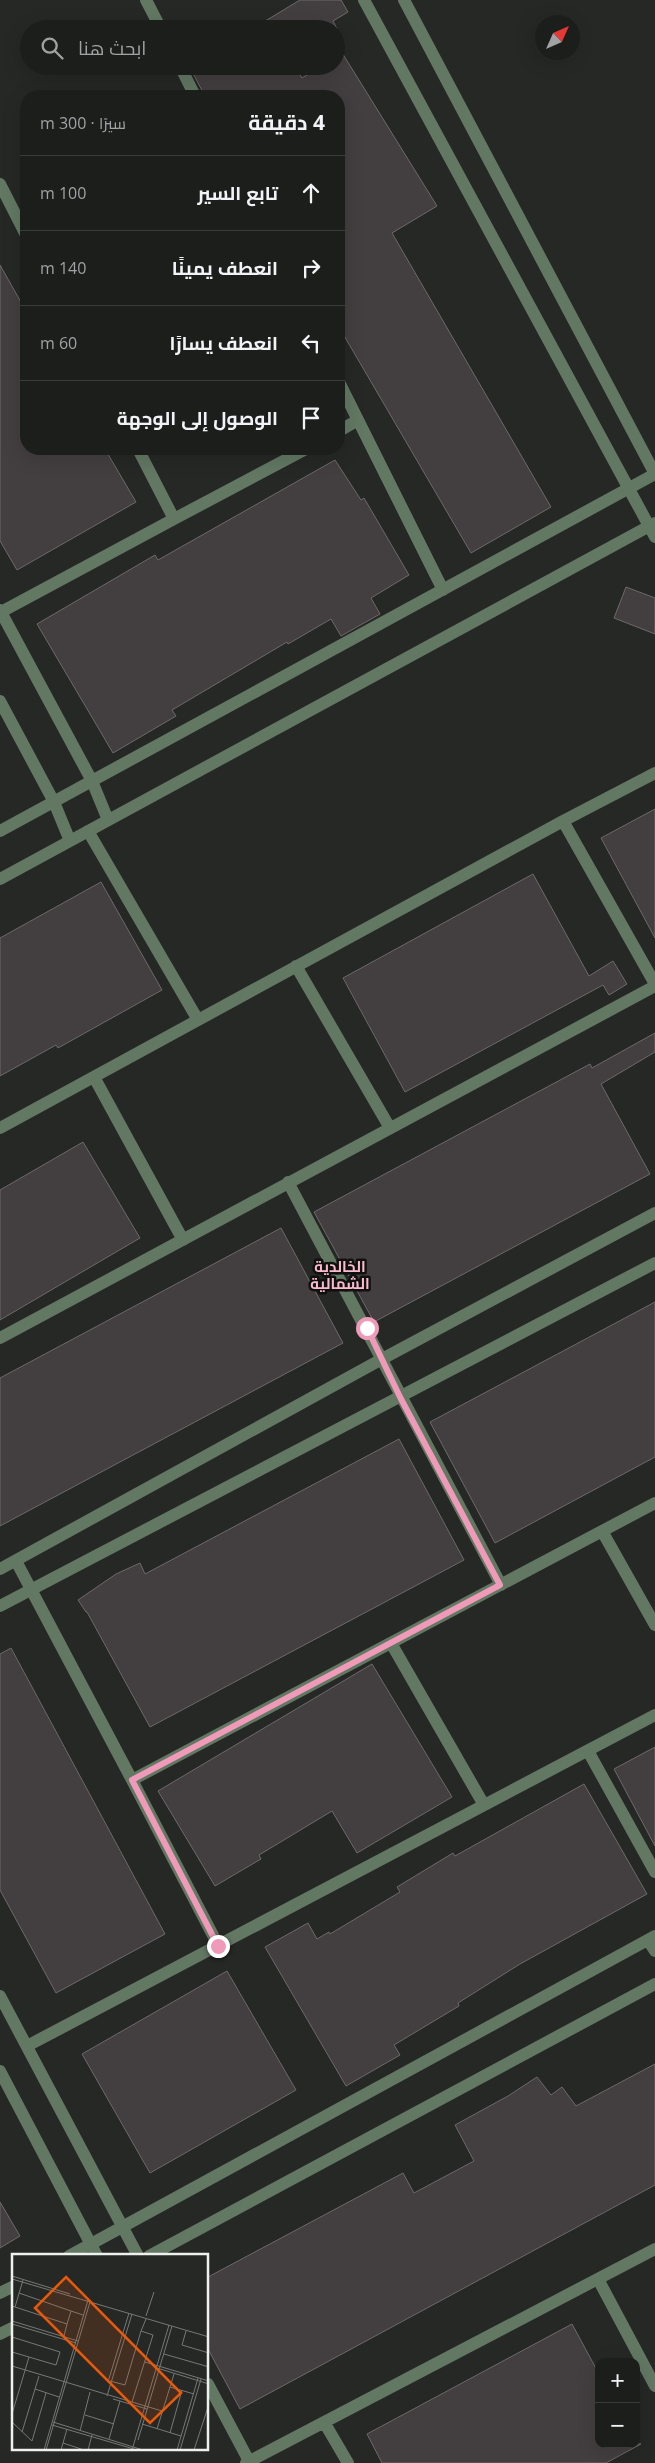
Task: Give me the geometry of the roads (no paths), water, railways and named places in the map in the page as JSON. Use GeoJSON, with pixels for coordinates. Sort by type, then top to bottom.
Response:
{"type":"FeatureCollection","features":[{"type":"Feature","properties":{"kind":"street"},"geometry":{"type":"LineString","coordinates":[[146,0],[156,20]]}},
{"type":"Feature","properties":{"kind":"street"},"geometry":{"type":"LineString","coordinates":[[0,878],[653,529],[364,0]]}},
{"type":"Feature","properties":{"kind":"street"},"geometry":{"type":"LineString","coordinates":[[0,831],[655,474],[404,0]]}},
{"type":"Feature","properties":{"kind":"street"},"geometry":{"type":"LineString","coordinates":[[184,75],[192,90]]}},
{"type":"Feature","properties":{"kind":"street"},"geometry":{"type":"LineString","coordinates":[[0,184],[20,223]]}},
{"type":"Feature","properties":{"kind":"street"},"geometry":{"type":"LineString","coordinates":[[345,394],[443,590]]}},
{"type":"Feature","properties":{"kind":"street"},"geometry":{"type":"LineString","coordinates":[[345,428],[358,420]]}},
{"type":"Feature","properties":{"kind":"street"},"geometry":{"type":"LineString","coordinates":[[141,455],[174,519]]}},
{"type":"Feature","properties":{"kind":"street"},"geometry":{"type":"LineString","coordinates":[[108,820],[92,781],[0,611],[295,455]]}},
{"type":"Feature","properties":{"kind":"street"},"geometry":{"type":"LineString","coordinates":[[0,701],[54,802],[70,841]]}},
{"type":"Feature","properties":{"kind":"street"},"geometry":{"type":"LineString","coordinates":[[0,1128],[563,821],[655,773]]}},
{"type":"Feature","properties":{"kind":"street"},"geometry":{"type":"LineString","coordinates":[[0,1338],[655,985],[563,821]]}},
{"type":"Feature","properties":{"kind":"street"},"geometry":{"type":"LineString","coordinates":[[88,831],[198,1020]]}},
{"type":"Feature","properties":{"kind":"street"},"geometry":{"type":"LineString","coordinates":[[296,966],[390,1128]]}},
{"type":"Feature","properties":{"kind":"street"},"geometry":{"type":"LineString","coordinates":[[94,1077],[183,1240]]}},
{"type":"Feature","properties":{"kind":"street"},"geometry":{"type":"LineString","coordinates":[[288,1182],[500,1585]]}},
{"type":"Feature","properties":{"kind":"street"},"geometry":{"type":"LineString","coordinates":[[0,1569],[382,1359],[655,1212]]}},
{"type":"Feature","properties":{"kind":"street"},"geometry":{"type":"LineString","coordinates":[[0,1606],[655,1263]]}},
{"type":"Feature","properties":{"kind":"street"},"geometry":{"type":"LineString","coordinates":[[132,1780],[655,1503]]}},
{"type":"Feature","properties":{"kind":"street"},"geometry":{"type":"LineString","coordinates":[[602,1531],[655,1625]]}},
{"type":"Feature","properties":{"kind":"street"},"geometry":{"type":"LineString","coordinates":[[16,1561],[218,1946]]}},
{"type":"Feature","properties":{"kind":"street"},"geometry":{"type":"LineString","coordinates":[[391,1643],[484,1805]]}},
{"type":"Feature","properties":{"kind":"street"},"geometry":{"type":"LineString","coordinates":[[27,2046],[655,1715]]}},
{"type":"Feature","properties":{"kind":"street"},"geometry":{"type":"LineString","coordinates":[[588,1751],[655,1872]]}},
{"type":"Feature","properties":{"kind":"street"},"geometry":{"type":"LineString","coordinates":[[73,2254],[653,1943]]}},
{"type":"Feature","properties":{"kind":"street"},"geometry":{"type":"LineString","coordinates":[[153,2254],[655,1984]]}},
{"type":"Feature","properties":{"kind":"street"},"geometry":{"type":"LineString","coordinates":[[0,1996],[137,2254]]}},
{"type":"Feature","properties":{"kind":"street"},"geometry":{"type":"LineString","coordinates":[[0,2071],[96,2254]]}},
{"type":"Feature","properties":{"kind":"street"},"geometry":{"type":"LineString","coordinates":[[209,2386],[248,2462],[655,2249]]}},
{"type":"Feature","properties":{"kind":"street"},"geometry":{"type":"LineString","coordinates":[[598,2279],[655,2386]]}},
{"type":"Feature","properties":{"kind":"street"},"geometry":{"type":"LineString","coordinates":[[0,2293],[12,2287]]}},
{"type":"Feature","properties":{"kind":"street"},"geometry":{"type":"LineString","coordinates":[[0,2334],[12,2328]]}},
{"type":"Feature","properties":{"kind":"street"},"geometry":{"type":"LineString","coordinates":[[324,2422],[348,2463]]}},
{"type":"Feature","properties":{"kind":"district","name":"الخالدية الشمالية"},"geometry":{"type":"Point","coordinates":[340,1276]}}]}
